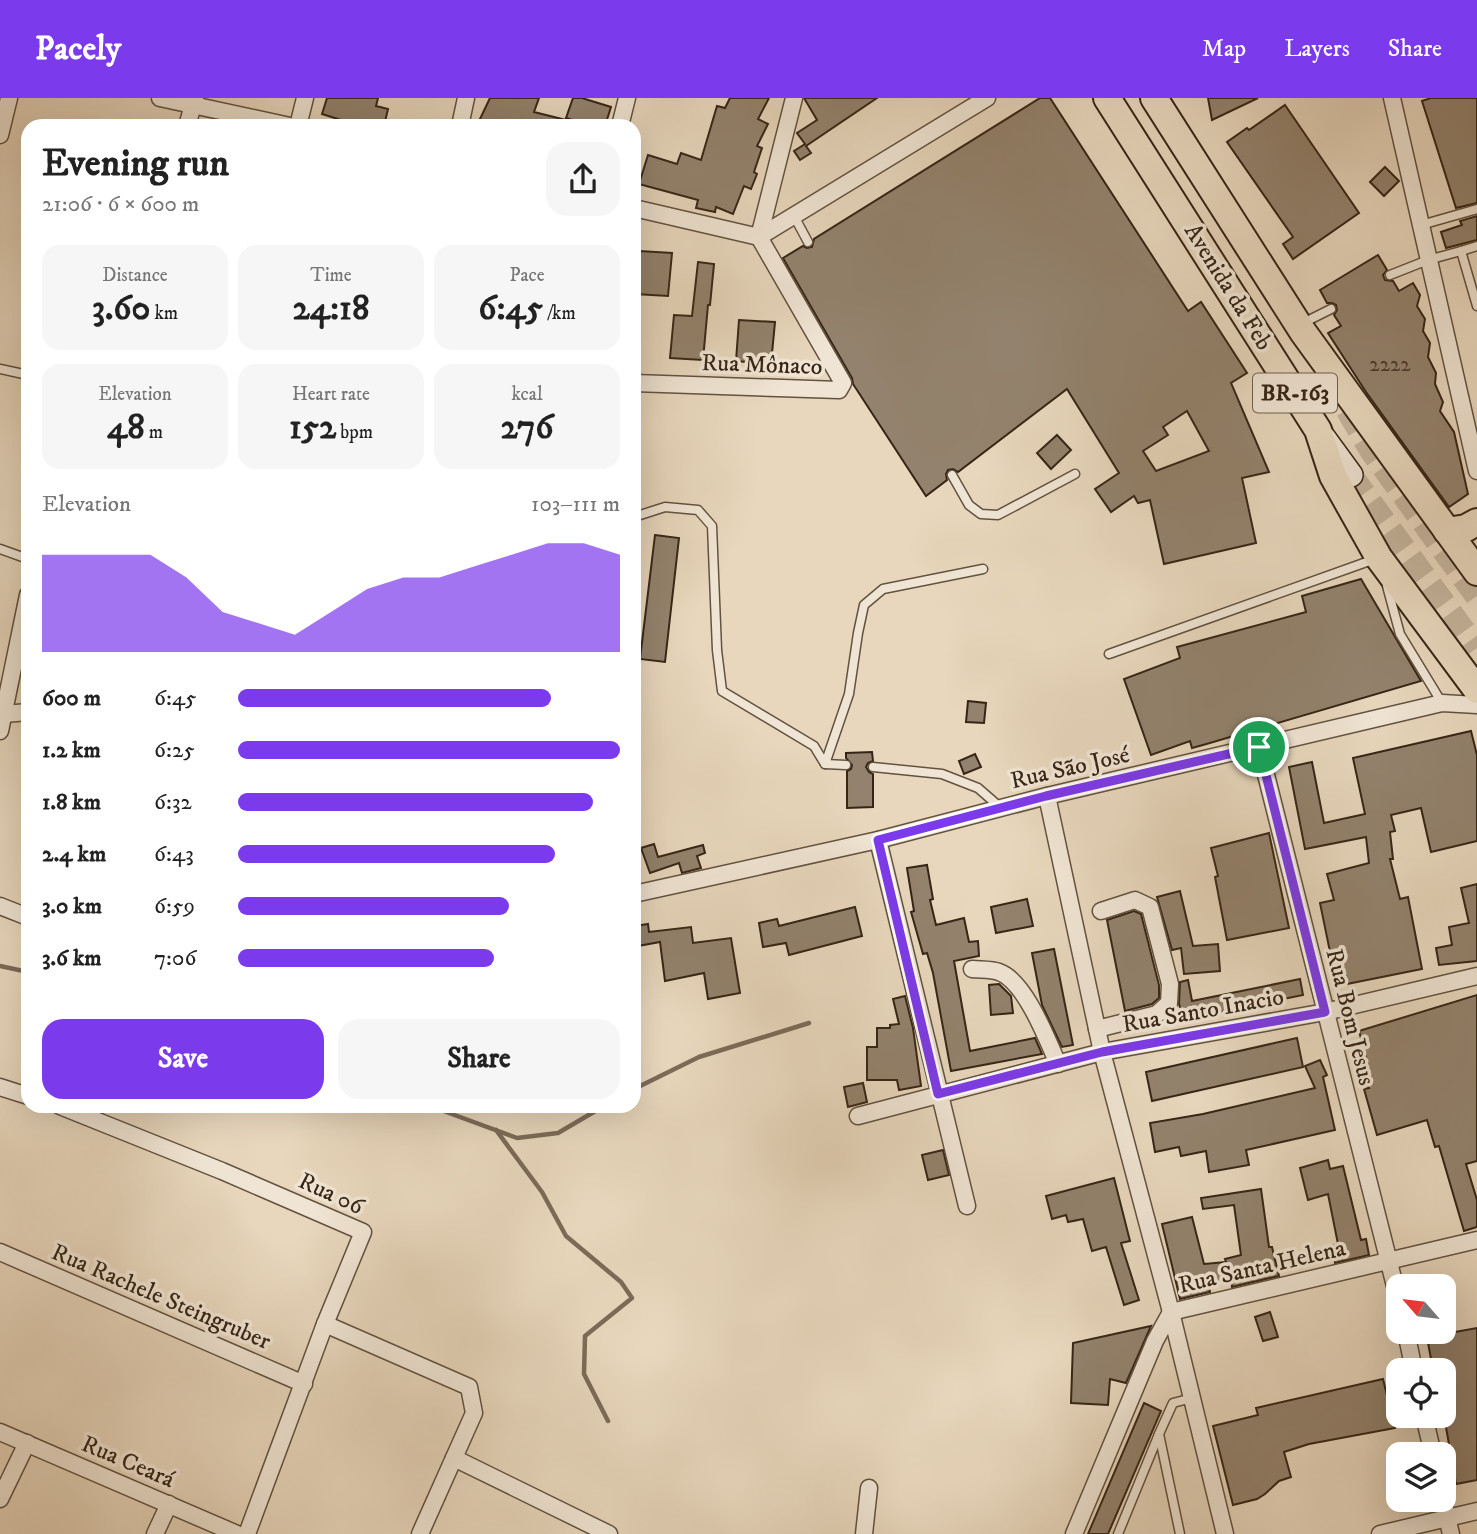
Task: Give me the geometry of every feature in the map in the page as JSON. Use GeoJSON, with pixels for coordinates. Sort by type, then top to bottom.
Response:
{"type":"FeatureCollection","features":[{"type":"Feature","properties":{"kind":"main road","name":"Avenida da Feb"},"geometry":{"type":"LineString","coordinates":[[1107,98],[1318,430],[1332,476],[1379,558],[1477,690]]}},
{"type":"Feature","properties":{"kind":"main road","name":"Avenida da Feb"},"geometry":{"type":"LineString","coordinates":[[1154,98],[1301,329],[1477,572]]}},
{"type":"Feature","properties":{"kind":"main road"},"geometry":{"type":"LineString","coordinates":[[1301,329],[1320,364]]}},
{"type":"Feature","properties":{"kind":"main road"},"geometry":{"type":"LineString","coordinates":[[1318,430],[1351,475]]}},
{"type":"Feature","properties":{"kind":"main road"},"geometry":{"type":"LineString","coordinates":[[1447,531],[1466,528],[1477,522]]}},
{"type":"Feature","properties":{"kind":"street"},"geometry":{"type":"LineString","coordinates":[[0,135],[9,98]]}},
{"type":"Feature","properties":{"kind":"street"},"geometry":{"type":"LineString","coordinates":[[160,98],[193,102],[262,119]]}},
{"type":"Feature","properties":{"kind":"street"},"geometry":{"type":"LineString","coordinates":[[300,119],[305,98]]}},
{"type":"Feature","properties":{"kind":"street"},"geometry":{"type":"LineString","coordinates":[[462,119],[466,98]]}},
{"type":"Feature","properties":{"kind":"street"},"geometry":{"type":"LineString","coordinates":[[622,119],[627,98]]}},
{"type":"Feature","properties":{"kind":"street"},"geometry":{"type":"LineString","coordinates":[[760,237],[794,98]]}},
{"type":"Feature","properties":{"kind":"street"},"geometry":{"type":"LineString","coordinates":[[641,210],[760,237],[987,98]]}},
{"type":"Feature","properties":{"kind":"street"},"geometry":{"type":"LineString","coordinates":[[1392,98],[1477,471]]}},
{"type":"Feature","properties":{"kind":"street"},"geometry":{"type":"LineString","coordinates":[[189,119],[193,102]]}},
{"type":"Feature","properties":{"kind":"street","name":"Rua Mônaco"},"geometry":{"type":"LineString","coordinates":[[641,383],[839,390],[843,383],[760,237]]}},
{"type":"Feature","properties":{"kind":"street"},"geometry":{"type":"LineString","coordinates":[[0,731],[21,629]]}},
{"type":"Feature","properties":{"kind":"street","name":"Rua São José"},"geometry":{"type":"LineString","coordinates":[[641,892],[878,840],[1046,796],[1442,702],[1477,705]]}},
{"type":"Feature","properties":{"kind":"street"},"geometry":{"type":"LineString","coordinates":[[4,713],[21,712]]}},
{"type":"Feature","properties":{"kind":"street","name":"Rua Bom Jesus"},"geometry":{"type":"LineString","coordinates":[[1259,747],[1393,1274]]}},
{"type":"Feature","properties":{"kind":"street"},"geometry":{"type":"LineString","coordinates":[[1046,796],[1102,1052],[1171,1312],[1225,1534]]}},
{"type":"Feature","properties":{"kind":"street"},"geometry":{"type":"LineString","coordinates":[[878,840],[967,1206]]}},
{"type":"Feature","properties":{"kind":"street"},"geometry":{"type":"LineString","coordinates":[[1097,1028],[1157,1014],[1169,1003],[1170,984],[1150,907],[1135,900],[1101,911]]}},
{"type":"Feature","properties":{"kind":"street"},"geometry":{"type":"LineString","coordinates":[[0,906],[21,914]]}},
{"type":"Feature","properties":{"kind":"street"},"geometry":{"type":"LineString","coordinates":[[972,969],[998,971],[1016,984],[1040,1024],[1058,1064]]}},
{"type":"Feature","properties":{"kind":"street","name":"Rua Santo Inacio"},"geometry":{"type":"LineString","coordinates":[[858,1116],[1102,1052],[1325,1012],[1477,976]]}},
{"type":"Feature","properties":{"kind":"street"},"geometry":{"type":"LineString","coordinates":[[0,1087],[21,1094]]}},
{"type":"Feature","properties":{"kind":"street","name":"Rua 06"},"geometry":{"type":"LineString","coordinates":[[77,1113],[363,1232],[325,1324],[247,1534]]}},
{"type":"Feature","properties":{"kind":"street","name":"Rua Santa Helena"},"geometry":{"type":"LineString","coordinates":[[1074,1534],[1155,1340],[1171,1312],[1477,1240]]}},
{"type":"Feature","properties":{"kind":"street","name":"Rua Rachele Steingruber"},"geometry":{"type":"LineString","coordinates":[[0,1252],[304,1384]]}},
{"type":"Feature","properties":{"kind":"street"},"geometry":{"type":"LineString","coordinates":[[325,1324],[470,1387],[474,1413],[420,1534]]}},
{"type":"Feature","properties":{"kind":"street","name":"Rua Ceará"},"geometry":{"type":"LineString","coordinates":[[0,1432],[237,1534]]}},
{"type":"Feature","properties":{"kind":"street"},"geometry":{"type":"LineString","coordinates":[[0,1499],[27,1443]]}},
{"type":"Feature","properties":{"kind":"street"},"geometry":{"type":"LineString","coordinates":[[454,1458],[609,1534]]}},
{"type":"Feature","properties":{"kind":"street"},"geometry":{"type":"LineString","coordinates":[[864,1534],[869,1488]]}},
{"type":"Feature","properties":{"kind":"street"},"geometry":{"type":"LineString","coordinates":[[155,1534],[169,1504]]}},
{"type":"Feature","properties":{"kind":"street"},"geometry":{"type":"LineString","coordinates":[[1380,1534],[1449,1526],[1477,1511]]}},
{"type":"Feature","properties":{"kind":"lane"},"geometry":{"type":"LineString","coordinates":[[1421,225],[1477,209]]}},
{"type":"Feature","properties":{"kind":"lane"},"geometry":{"type":"LineString","coordinates":[[794,216],[808,242]]}},
{"type":"Feature","properties":{"kind":"lane"},"geometry":{"type":"LineString","coordinates":[[1390,275],[1428,260],[1477,246]]}},
{"type":"Feature","properties":{"kind":"lane"},"geometry":{"type":"LineString","coordinates":[[1461,251],[1477,306]]}},
{"type":"Feature","properties":{"kind":"lane"},"geometry":{"type":"LineString","coordinates":[[1301,329],[1331,309]]}},
{"type":"Feature","properties":{"kind":"lane"},"geometry":{"type":"LineString","coordinates":[[0,369],[21,373]]}},
{"type":"Feature","properties":{"kind":"lane"},"geometry":{"type":"LineString","coordinates":[[952,475],[969,505],[981,513],[998,515],[1075,474]]}},
{"type":"Feature","properties":{"kind":"lane"},"geometry":{"type":"LineString","coordinates":[[641,515],[665,507],[698,510],[712,526],[717,650],[722,691],[814,747],[825,764]]}},
{"type":"Feature","properties":{"kind":"lane"},"geometry":{"type":"LineString","coordinates":[[0,549],[21,556]]}},
{"type":"Feature","properties":{"kind":"lane"},"geometry":{"type":"LineString","coordinates":[[1109,654],[1379,558],[1400,634],[1442,702]]}},
{"type":"Feature","properties":{"kind":"lane"},"geometry":{"type":"LineString","coordinates":[[825,764],[849,694],[864,604],[883,589],[983,569]]}},
{"type":"Feature","properties":{"kind":"lane"},"geometry":{"type":"LineString","coordinates":[[825,764],[846,765]]}},
{"type":"Feature","properties":{"kind":"lane"},"geometry":{"type":"LineString","coordinates":[[873,767],[942,774],[978,788],[1001,808]]}},
{"type":"Feature","properties":{"kind":"lane"},"geometry":{"type":"LineString","coordinates":[[1118,1534],[1173,1403],[1192,1398]]}},
{"type":"Feature","properties":{"kind":"lane"},"geometry":{"type":"LineString","coordinates":[[1159,1434],[1180,1534]]}},
{"type":"Feature","properties":{"kind":"building"},"geometry":{"type":"Polygon","coordinates":[[[327,98],[378,98],[376,106],[388,109],[386,119],[338,119],[322,114],[327,98]]]}},
{"type":"Feature","properties":{"kind":"building"},"geometry":{"type":"Polygon","coordinates":[[[490,98],[539,98],[534,112],[562,119],[480,119],[490,98]]]}},
{"type":"Feature","properties":{"kind":"building"},"geometry":{"type":"Polygon","coordinates":[[[573,98],[611,107],[607,119],[566,118],[573,98]]]}},
{"type":"Feature","properties":{"kind":"building"},"geometry":{"type":"Polygon","coordinates":[[[730,98],[769,98],[758,119],[768,124],[757,146],[762,148],[754,172],[757,174],[751,189],[744,186],[733,214],[716,207],[715,212],[696,208],[698,200],[641,185],[648,155],[677,164],[681,153],[701,160],[717,106],[725,108],[730,98]]]}},
{"type":"Feature","properties":{"kind":"building"},"geometry":{"type":"Polygon","coordinates":[[[804,98],[877,98],[806,146],[811,153],[800,160],[794,151],[805,144],[797,133],[817,120],[804,98]]]}},
{"type":"Feature","properties":{"kind":"building"},"geometry":{"type":"Polygon","coordinates":[[[1040,98],[1050,98],[1188,311],[1201,302],[1247,373],[1231,383],[1269,472],[1242,478],[1256,543],[1164,564],[1150,500],[1138,503],[1134,496],[1111,512],[1095,489],[1119,473],[1067,389],[958,472],[948,470],[947,480],[926,496],[853,384],[783,258],[803,246],[812,247],[814,239],[1040,98]],[[1187,411],[1163,427],[1168,435],[1143,451],[1156,471],[1209,451],[1187,411]]]}},
{"type":"Feature","properties":{"kind":"building"},"geometry":{"type":"Polygon","coordinates":[[[1208,98],[1258,98],[1212,120],[1208,98]]]}},
{"type":"Feature","properties":{"kind":"building"},"geometry":{"type":"Polygon","coordinates":[[[1431,98],[1477,98],[1477,203],[1456,208],[1422,101],[1431,98]]]}},
{"type":"Feature","properties":{"kind":"building"},"geometry":{"type":"Polygon","coordinates":[[[1285,105],[1359,213],[1293,259],[1283,244],[1293,237],[1227,142],[1285,105]]]}},
{"type":"Feature","properties":{"kind":"building"},"geometry":{"type":"Polygon","coordinates":[[[1385,167],[1399,181],[1384,196],[1370,182],[1385,167]]]}},
{"type":"Feature","properties":{"kind":"building"},"geometry":{"type":"Polygon","coordinates":[[[1477,216],[1477,240],[1446,248],[1441,232],[1462,225],[1460,221],[1477,216]]]}},
{"type":"Feature","properties":{"kind":"building"},"geometry":{"type":"Polygon","coordinates":[[[641,251],[672,253],[668,296],[641,294],[641,251]]]}},
{"type":"Feature","properties":{"kind":"building"},"geometry":{"type":"Polygon","coordinates":[[[1378,255],[1387,270],[1383,275],[1385,280],[1393,281],[1399,291],[1413,283],[1420,295],[1417,306],[1425,319],[1423,331],[1430,343],[1428,357],[1436,373],[1435,384],[1443,402],[1440,411],[1454,432],[1468,494],[1449,507],[1366,392],[1328,333],[1341,326],[1334,315],[1336,305],[1327,303],[1320,290],[1378,255]]]}},
{"type":"Feature","properties":{"kind":"building"},"geometry":{"type":"Polygon","coordinates":[[[698,262],[714,264],[703,360],[670,358],[674,315],[692,316],[698,262]]]}},
{"type":"Feature","properties":{"kind":"building"},"geometry":{"type":"Polygon","coordinates":[[[739,320],[775,322],[771,364],[736,361],[739,320]]]}},
{"type":"Feature","properties":{"kind":"building"},"geometry":{"type":"Polygon","coordinates":[[[1057,435],[1071,450],[1051,469],[1037,453],[1057,435]]]}},
{"type":"Feature","properties":{"kind":"building"},"geometry":{"type":"Polygon","coordinates":[[[655,535],[679,538],[665,662],[641,659],[655,535]]]}},
{"type":"Feature","properties":{"kind":"building"},"geometry":{"type":"Polygon","coordinates":[[[1361,579],[1421,681],[1203,745],[1192,748],[1190,741],[1151,755],[1124,679],[1180,658],[1177,647],[1306,612],[1302,596],[1361,579]]]}},
{"type":"Feature","properties":{"kind":"building"},"geometry":{"type":"Polygon","coordinates":[[[968,701],[986,703],[984,723],[966,722],[968,701]]]}},
{"type":"Feature","properties":{"kind":"building"},"geometry":{"type":"Polygon","coordinates":[[[1471,731],[1477,755],[1477,841],[1431,852],[1421,808],[1391,815],[1395,831],[1390,832],[1393,859],[1390,859],[1400,899],[1408,897],[1422,969],[1337,986],[1320,903],[1334,900],[1327,874],[1369,863],[1366,837],[1305,849],[1289,767],[1312,762],[1324,823],[1365,814],[1353,758],[1471,731]]]}},
{"type":"Feature","properties":{"kind":"building"},"geometry":{"type":"Polygon","coordinates":[[[872,752],[873,761],[866,767],[873,774],[873,807],[847,808],[847,771],[852,765],[846,758],[846,753],[872,752]]]}},
{"type":"Feature","properties":{"kind":"building"},"geometry":{"type":"Polygon","coordinates":[[[975,754],[981,767],[964,774],[959,761],[975,754]]]}},
{"type":"Feature","properties":{"kind":"building"},"geometry":{"type":"Polygon","coordinates":[[[1269,833],[1289,928],[1227,940],[1211,848],[1269,833]]]}},
{"type":"Feature","properties":{"kind":"building"},"geometry":{"type":"Polygon","coordinates":[[[654,844],[658,857],[703,845],[705,853],[697,856],[701,868],[682,873],[679,863],[650,873],[641,848],[654,844]]]}},
{"type":"Feature","properties":{"kind":"building"},"geometry":{"type":"Polygon","coordinates":[[[927,865],[933,899],[930,900],[936,925],[964,918],[969,942],[978,941],[979,956],[954,961],[970,1051],[1035,1038],[1042,1054],[951,1071],[933,973],[927,953],[923,954],[911,912],[914,911],[907,868],[927,865]]]}},
{"type":"Feature","properties":{"kind":"building"},"geometry":{"type":"Polygon","coordinates":[[[1477,884],[1477,961],[1439,965],[1436,948],[1452,945],[1449,927],[1469,923],[1461,888],[1477,884]]]}},
{"type":"Feature","properties":{"kind":"building"},"geometry":{"type":"Polygon","coordinates":[[[1180,891],[1193,946],[1218,944],[1220,971],[1184,974],[1181,948],[1172,950],[1157,897],[1180,891]]]}},
{"type":"Feature","properties":{"kind":"building"},"geometry":{"type":"Polygon","coordinates":[[[1027,899],[1033,926],[996,933],[991,907],[1027,899]]]}},
{"type":"Feature","properties":{"kind":"building"},"geometry":{"type":"Polygon","coordinates":[[[855,907],[862,936],[789,955],[786,943],[763,947],[759,923],[777,919],[779,926],[855,907]]]}},
{"type":"Feature","properties":{"kind":"building"},"geometry":{"type":"Polygon","coordinates":[[[1134,911],[1141,914],[1159,985],[1159,998],[1152,1004],[1125,1011],[1107,920],[1134,911]]]}},
{"type":"Feature","properties":{"kind":"building"},"geometry":{"type":"Polygon","coordinates":[[[648,924],[649,932],[691,927],[693,943],[731,938],[740,993],[708,999],[704,973],[665,981],[660,942],[641,945],[641,925],[648,924]]]}},
{"type":"Feature","properties":{"kind":"building"},"geometry":{"type":"Polygon","coordinates":[[[1054,949],[1073,1045],[1062,1047],[1042,1005],[1032,953],[1054,949]]]}},
{"type":"Feature","properties":{"kind":"building"},"geometry":{"type":"Polygon","coordinates":[[[1300,979],[1303,995],[1184,1019],[1179,1004],[1180,982],[1188,980],[1192,1001],[1300,979]]]}},
{"type":"Feature","properties":{"kind":"building"},"geometry":{"type":"Polygon","coordinates":[[[999,984],[1011,996],[1013,1013],[991,1015],[989,985],[999,984]]]}},
{"type":"Feature","properties":{"kind":"building"},"geometry":{"type":"Polygon","coordinates":[[[1477,995],[1477,1161],[1466,1164],[1477,1200],[1477,1227],[1464,1231],[1439,1146],[1435,1147],[1427,1120],[1377,1135],[1364,1089],[1369,1088],[1361,1068],[1368,1065],[1359,1031],[1477,995]]]}},
{"type":"Feature","properties":{"kind":"building"},"geometry":{"type":"Polygon","coordinates":[[[905,996],[913,1028],[921,1086],[899,1090],[897,1080],[867,1080],[867,1047],[877,1047],[877,1028],[890,1028],[890,1025],[899,1024],[893,999],[905,996]]]}},
{"type":"Feature","properties":{"kind":"building"},"geometry":{"type":"Polygon","coordinates":[[[1297,1038],[1303,1067],[1152,1101],[1146,1072],[1297,1038]]]}},
{"type":"Feature","properties":{"kind":"building"},"geometry":{"type":"Polygon","coordinates":[[[1320,1060],[1327,1075],[1323,1077],[1335,1130],[1246,1150],[1249,1165],[1209,1172],[1206,1151],[1181,1156],[1179,1147],[1155,1152],[1150,1123],[1203,1114],[1315,1088],[1305,1066],[1320,1060]]]}},
{"type":"Feature","properties":{"kind":"building"},"geometry":{"type":"Polygon","coordinates":[[[863,1083],[867,1102],[848,1107],[844,1087],[863,1083]]]}},
{"type":"Feature","properties":{"kind":"building"},"geometry":{"type":"Polygon","coordinates":[[[943,1150],[949,1175],[928,1180],[922,1155],[943,1150]]]}},
{"type":"Feature","properties":{"kind":"building"},"geometry":{"type":"Polygon","coordinates":[[[1328,1160],[1330,1169],[1343,1166],[1361,1240],[1366,1239],[1369,1255],[1335,1263],[1332,1246],[1338,1244],[1328,1194],[1308,1200],[1300,1168],[1328,1160]]]}},
{"type":"Feature","properties":{"kind":"building"},"geometry":{"type":"Polygon","coordinates":[[[1114,1178],[1130,1241],[1121,1243],[1139,1300],[1124,1305],[1106,1247],[1092,1251],[1083,1219],[1068,1222],[1066,1215],[1052,1219],[1046,1196],[1114,1178]]]}},
{"type":"Feature","properties":{"kind":"building"},"geometry":{"type":"Polygon","coordinates":[[[1261,1189],[1269,1247],[1272,1247],[1279,1276],[1232,1287],[1231,1280],[1208,1282],[1210,1292],[1180,1299],[1162,1224],[1192,1217],[1204,1264],[1226,1262],[1225,1259],[1241,1255],[1234,1205],[1203,1209],[1201,1198],[1261,1189]]]}},
{"type":"Feature","properties":{"kind":"building"},"geometry":{"type":"Polygon","coordinates":[[[1270,1312],[1278,1337],[1263,1341],[1255,1317],[1270,1312]]]}},
{"type":"Feature","properties":{"kind":"building"},"geometry":{"type":"Polygon","coordinates":[[[1151,1326],[1126,1383],[1110,1379],[1108,1405],[1071,1403],[1073,1343],[1151,1326]]]}},
{"type":"Feature","properties":{"kind":"building"},"geometry":{"type":"Polygon","coordinates":[[[1477,1328],[1477,1480],[1456,1484],[1456,1442],[1449,1442],[1446,1428],[1456,1428],[1456,1358],[1431,1358],[1428,1344],[1456,1344],[1456,1332],[1477,1328]]]}},
{"type":"Feature","properties":{"kind":"building"},"geometry":{"type":"Polygon","coordinates":[[[1383,1379],[1386,1391],[1386,1428],[1395,1428],[1309,1444],[1284,1452],[1291,1477],[1279,1481],[1257,1499],[1233,1505],[1213,1426],[1258,1415],[1256,1408],[1383,1379]]]}},
{"type":"Feature","properties":{"kind":"building"},"geometry":{"type":"Polygon","coordinates":[[[1144,1403],[1161,1411],[1108,1534],[1088,1534],[1144,1403]]]}},
{"type":"Feature","properties":{"kind":"waterway"},"geometry":{"type":"LineString","coordinates":[[0,966],[21,970]]}},
{"type":"Feature","properties":{"kind":"waterway"},"geometry":{"type":"LineString","coordinates":[[641,1086],[699,1057],[809,1023]]}},
{"type":"Feature","properties":{"kind":"waterway"},"geometry":{"type":"LineString","coordinates":[[449,1113],[517,1138],[558,1133],[592,1113]]}},
{"type":"Feature","properties":{"kind":"waterway"},"geometry":{"type":"LineString","coordinates":[[496,1130],[542,1192],[566,1236],[621,1282],[632,1298],[585,1336],[584,1374],[608,1421]]}},
{"type":"Feature","properties":{"kind":"tunnel"},"geometry":{"type":"LineString","coordinates":[[1347,410],[1371,451],[1477,597]]}},
{"type":"Feature","properties":{"kind":"tunnel"},"geometry":{"type":"LineString","coordinates":[[1351,475],[1477,648]]}},
{"type":"Feature","properties":{"kind":"route"},"geometry":{"type":"LineString","coordinates":[[1259,747],[1325,1012],[1102,1052],[938,1094],[878,840],[1046,796],[1259,747]]}}]}
